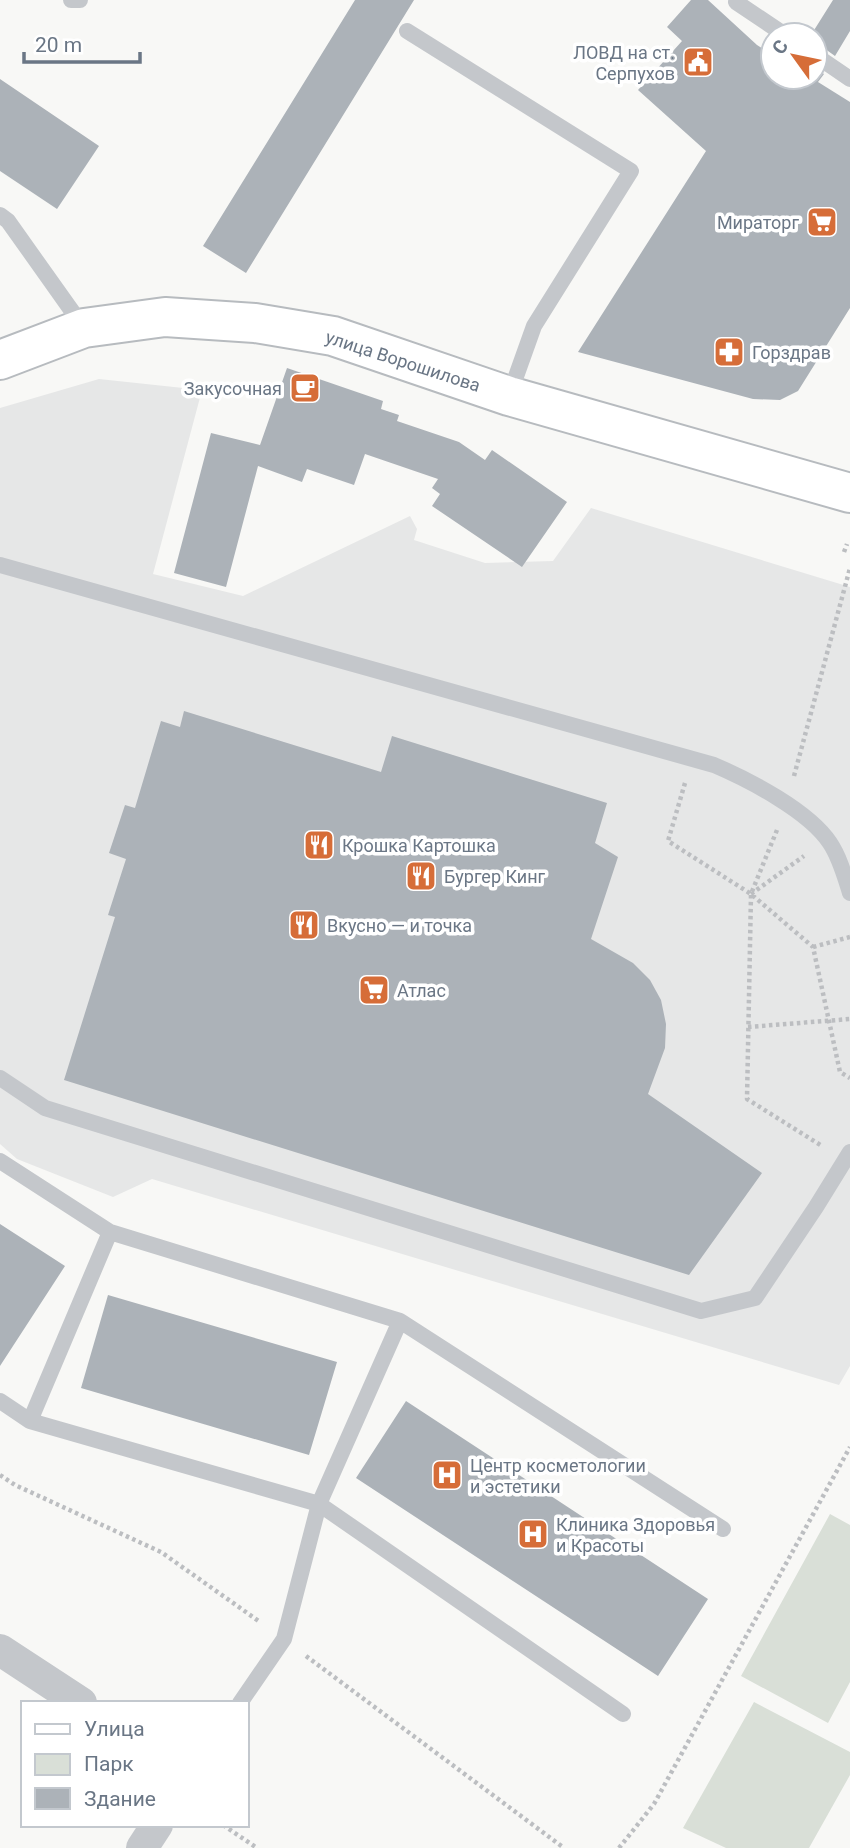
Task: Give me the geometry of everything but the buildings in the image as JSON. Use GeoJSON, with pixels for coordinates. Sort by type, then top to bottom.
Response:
{"type":"FeatureCollection","features":[{"type":"Feature","properties":{"kind":"main road","name":"улица Ворошилова"},"geometry":{"type":"LineString","coordinates":[[0,360],[84,328],[165,317],[255,323],[332,336],[509,396],[850,493]]}},
{"type":"Feature","properties":{"kind":"street"},"geometry":{"type":"LineString","coordinates":[[0,1650],[78,1701]]}},
{"type":"Feature","properties":{"kind":"street"},"geometry":{"type":"LineString","coordinates":[[142,1848],[156,1827]]}},
{"type":"Feature","properties":{"kind":"lane"},"geometry":{"type":"LineString","coordinates":[[71,0],[80,0]]}},
{"type":"Feature","properties":{"kind":"lane"},"geometry":{"type":"LineString","coordinates":[[736,2],[764,21]]}},
{"type":"Feature","properties":{"kind":"lane"},"geometry":{"type":"LineString","coordinates":[[407,31],[631,171],[534,326],[509,396]]}},
{"type":"Feature","properties":{"kind":"lane"},"geometry":{"type":"LineString","coordinates":[[829,65],[850,79]]}},
{"type":"Feature","properties":{"kind":"lane"},"geometry":{"type":"LineString","coordinates":[[0,215],[8,221],[84,328]]}},
{"type":"Feature","properties":{"kind":"lane"},"geometry":{"type":"LineString","coordinates":[[0,565],[714,765],[754,783],[808,820],[830,842],[850,894]]}},
{"type":"Feature","properties":{"kind":"lane"},"geometry":{"type":"LineString","coordinates":[[0,1078],[46,1108],[701,1311],[755,1298],[847,1156]]}},
{"type":"Feature","properties":{"kind":"lane"},"geometry":{"type":"LineString","coordinates":[[0,1161],[110,1232],[400,1321],[723,1529]]}},
{"type":"Feature","properties":{"kind":"lane"},"geometry":{"type":"LineString","coordinates":[[30,1421],[110,1232]]}},
{"type":"Feature","properties":{"kind":"lane"},"geometry":{"type":"LineString","coordinates":[[241,1701],[284,1639],[319,1504],[400,1321]]}},
{"type":"Feature","properties":{"kind":"lane"},"geometry":{"type":"LineString","coordinates":[[0,1401],[30,1421],[319,1504],[623,1714]]}},
{"type":"Feature","properties":{"kind":"path"},"geometry":{"type":"LineString","coordinates":[[844,552],[847,544]]}},
{"type":"Feature","properties":{"kind":"path"},"geometry":{"type":"LineString","coordinates":[[794,777],[850,568]]}},
{"type":"Feature","properties":{"kind":"path"},"geometry":{"type":"LineString","coordinates":[[692,758],[668,841],[751,894],[813,947],[840,1072],[850,1078]]}},
{"type":"Feature","properties":{"kind":"path"},"geometry":{"type":"LineString","coordinates":[[777,829],[751,894],[747,1099],[847,1156]]}},
{"type":"Feature","properties":{"kind":"path"},"geometry":{"type":"LineString","coordinates":[[751,894],[807,853]]}},
{"type":"Feature","properties":{"kind":"path"},"geometry":{"type":"LineString","coordinates":[[813,947],[850,937]]}},
{"type":"Feature","properties":{"kind":"path"},"geometry":{"type":"LineString","coordinates":[[748,1027],[850,1019]]}},
{"type":"Feature","properties":{"kind":"path"},"geometry":{"type":"LineString","coordinates":[[619,1848],[654,1804],[850,1447]]}},
{"type":"Feature","properties":{"kind":"path"},"geometry":{"type":"LineString","coordinates":[[226,1827],[257,1848]]}},
{"type":"Feature","properties":{"kind":"shaded area"},"geometry":{"type":"Polygon","coordinates":[[[99,379],[202,390],[153,574],[243,596],[410,516],[417,529],[414,540],[485,563],[553,561],[591,508],[850,587],[850,1366],[839,1385],[152,1179],[113,1197],[17,1159],[0,1144],[0,408],[99,379]]]}},
{"type":"Feature","properties":{"kind":"green space"},"geometry":{"type":"Polygon","coordinates":[[[830,1514],[850,1525],[850,1682],[828,1723],[741,1676],[830,1514]]]}},
{"type":"Feature","properties":{"kind":"green space"},"geometry":{"type":"Polygon","coordinates":[[[754,1702],[850,1752],[850,1775],[809,1848],[726,1848],[683,1828],[754,1702]]]}},
{"type":"Feature","properties":{"kind":"place","name":"ЛОВД на ст. Серпухов"},"geometry":{"type":"Point","coordinates":[698,62]}},
{"type":"Feature","properties":{"kind":"place","name":"Мираторг"},"geometry":{"type":"Point","coordinates":[822,222]}},
{"type":"Feature","properties":{"kind":"place","name":"Горздрав"},"geometry":{"type":"Point","coordinates":[729,352]}},
{"type":"Feature","properties":{"kind":"place","name":"Закусочная"},"geometry":{"type":"Point","coordinates":[305,388]}},
{"type":"Feature","properties":{"kind":"place","name":"Крошка Картошка"},"geometry":{"type":"Point","coordinates":[319,845]}},
{"type":"Feature","properties":{"kind":"place","name":"Бургер Кинг"},"geometry":{"type":"Point","coordinates":[421,876]}},
{"type":"Feature","properties":{"kind":"place","name":"Вкусно — и точка"},"geometry":{"type":"Point","coordinates":[304,925]}},
{"type":"Feature","properties":{"kind":"place","name":"Атлас"},"geometry":{"type":"Point","coordinates":[374,990]}},
{"type":"Feature","properties":{"kind":"place","name":"Центр косметологии и эстетики"},"geometry":{"type":"Point","coordinates":[447,1475]}},
{"type":"Feature","properties":{"kind":"place","name":"Клиника Здоровья и Красоты"},"geometry":{"type":"Point","coordinates":[533,1534]}}]}
